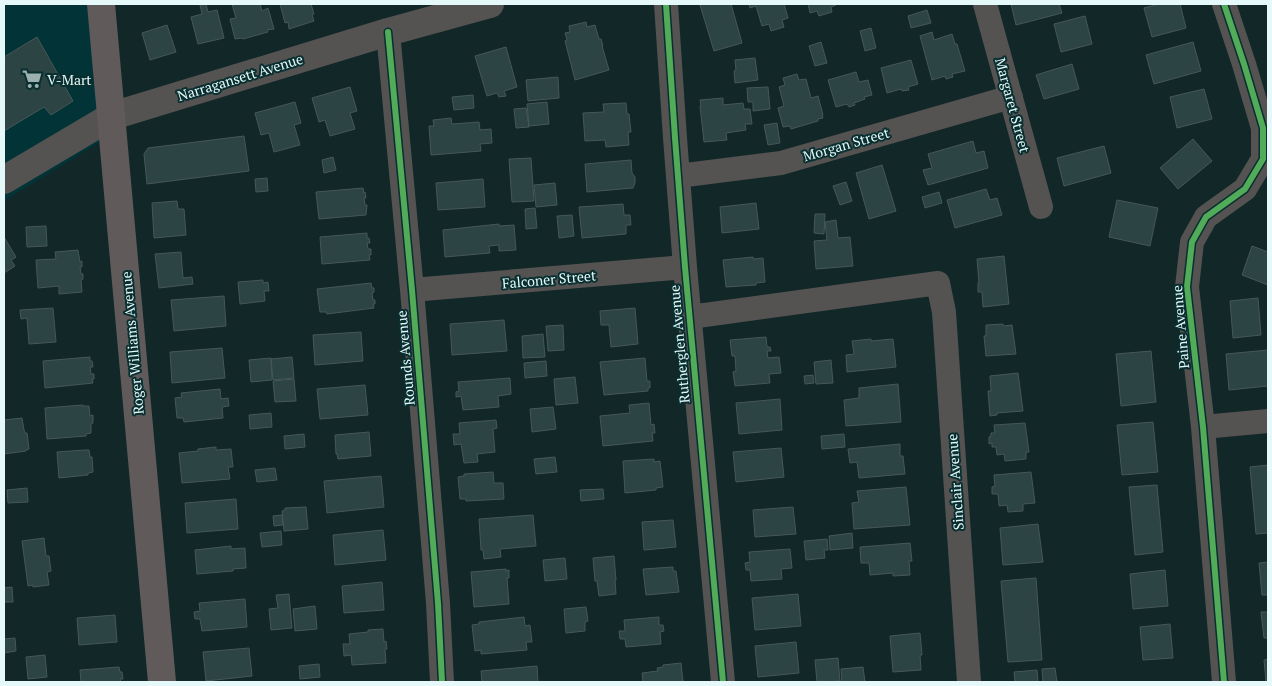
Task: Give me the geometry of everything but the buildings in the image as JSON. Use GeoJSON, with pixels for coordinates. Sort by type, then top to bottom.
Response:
{"type":"FeatureCollection","features":[{"type":"Feature","properties":{"kind":"main road","name":"Roger Williams Avenue"},"geometry":{"type":"LineString","coordinates":[[101,4],[162,682]]}},
{"type":"Feature","properties":{"kind":"street","name":"Narragansett Avenue"},"geometry":{"type":"LineString","coordinates":[[4,180],[112,116],[388,32],[490,4]]}},
{"type":"Feature","properties":{"kind":"street","name":"Rutherglen Avenue"},"geometry":{"type":"LineString","coordinates":[[666,4],[674,138],[722,682]]}},
{"type":"Feature","properties":{"kind":"street","name":"Margaret Street"},"geometry":{"type":"LineString","coordinates":[[986,4],[1041,207]]}},
{"type":"Feature","properties":{"kind":"street","name":"Paine Avenue"},"geometry":{"type":"LineString","coordinates":[[1224,4],[1244,64],[1262,128],[1263,159],[1245,189],[1206,217],[1192,242],[1187,287],[1203,427],[1224,682]]}},
{"type":"Feature","properties":{"kind":"street","name":"Rounds Avenue"},"geometry":{"type":"LineString","coordinates":[[388,32],[412,290],[438,603],[442,682]]}},
{"type":"Feature","properties":{"kind":"street","name":"Morgan Street"},"geometry":{"type":"LineString","coordinates":[[678,176],[781,163],[1011,96]]}},
{"type":"Feature","properties":{"kind":"street","name":"Falconer Street"},"geometry":{"type":"LineString","coordinates":[[412,290],[685,267]]}},
{"type":"Feature","properties":{"kind":"street","name":"Sinclair Avenue"},"geometry":{"type":"LineString","coordinates":[[690,317],[938,283],[944,312],[969,682]]}},
{"type":"Feature","properties":{"kind":"street"},"geometry":{"type":"LineString","coordinates":[[1203,427],[1268,421]]}},
{"type":"Feature","properties":{"kind":"shaded area"},"geometry":{"type":"Polygon","coordinates":[[[4,4],[95,4],[105,139],[4,201],[4,4]]]}},
{"type":"Feature","properties":{"kind":"cycle path"},"geometry":{"type":"LineString","coordinates":[[666,4],[685,267],[723,682]]}},
{"type":"Feature","properties":{"kind":"cycle path"},"geometry":{"type":"LineString","coordinates":[[1224,4],[1263,128],[1263,159],[1245,189],[1206,217],[1192,242],[1187,287],[1203,427],[1224,682]]}},
{"type":"Feature","properties":{"kind":"cycle path"},"geometry":{"type":"LineString","coordinates":[[388,32],[412,290],[438,603],[442,682]]}},
{"type":"Feature","properties":{"kind":"place","name":"V-Mart"},"geometry":{"type":"Point","coordinates":[32,79]}}]}
